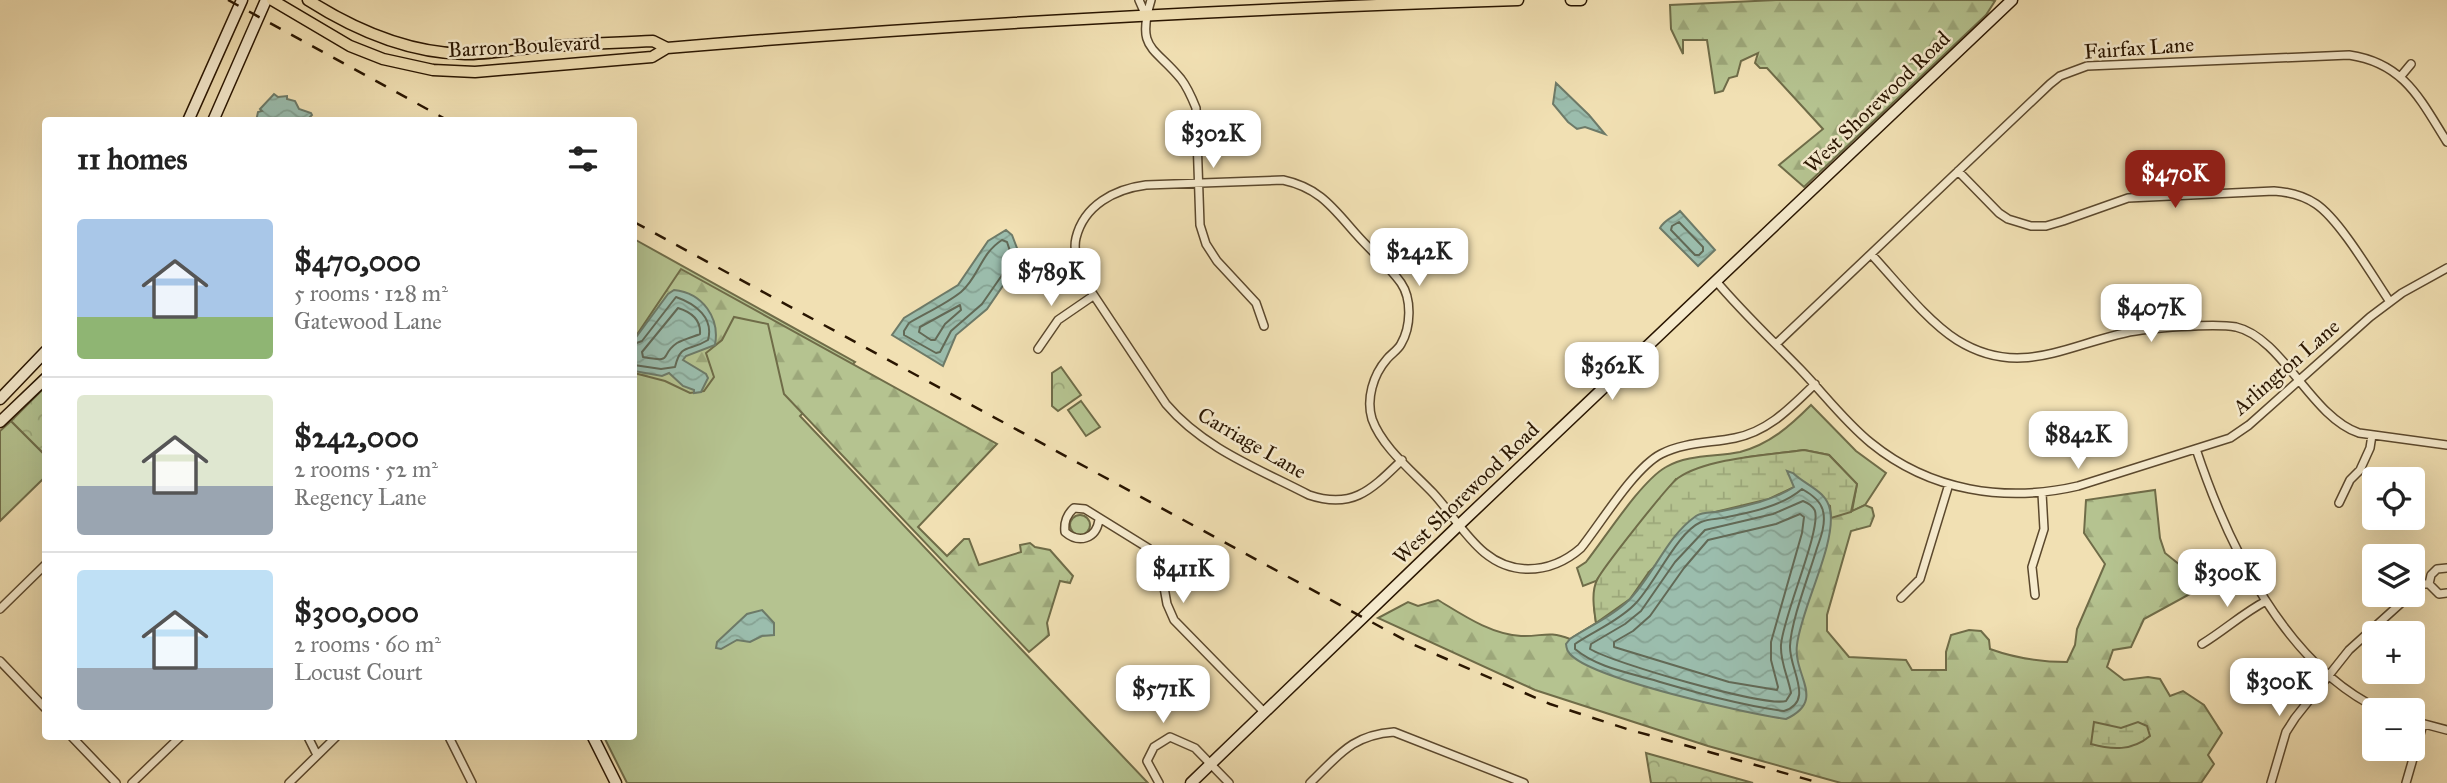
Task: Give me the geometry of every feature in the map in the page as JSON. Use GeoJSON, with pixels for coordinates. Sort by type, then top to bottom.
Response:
{"type":"FeatureCollection","features":[{"type":"Feature","properties":{"kind":"main road"},"geometry":{"type":"LineString","coordinates":[[190,117],[242,0]]}},
{"type":"Feature","properties":{"kind":"main road"},"geometry":{"type":"LineString","coordinates":[[216,117],[266,0]]}},
{"type":"Feature","properties":{"kind":"main road","name":"Barron Boulevard"},"geometry":{"type":"LineString","coordinates":[[272,0],[322,32],[383,59],[433,70],[475,72],[652,57],[667,48],[904,29],[1262,9],[1518,0]]}},
{"type":"Feature","properties":{"kind":"main road","name":"Barron Boulevard"},"geometry":{"type":"LineString","coordinates":[[309,0],[343,22],[370,33],[402,44],[437,51],[484,53],[538,47],[653,41],[667,48]]}},
{"type":"Feature","properties":{"kind":"main road"},"geometry":{"type":"LineString","coordinates":[[1571,0],[1581,0]]}},
{"type":"Feature","properties":{"kind":"main road","name":"West Shorewood Road"},"geometry":{"type":"LineString","coordinates":[[1191,783],[1459,524],[2012,0]]}},
{"type":"Feature","properties":{"kind":"main road"},"geometry":{"type":"LineString","coordinates":[[0,399],[42,355]]}},
{"type":"Feature","properties":{"kind":"main road"},"geometry":{"type":"LineString","coordinates":[[0,422],[42,382]]}},
{"type":"Feature","properties":{"kind":"main road"},"geometry":{"type":"LineString","coordinates":[[594,740],[616,783]]}},
{"type":"Feature","properties":{"kind":"street"},"geometry":{"type":"LineString","coordinates":[[1139,0],[1146,17],[1147,40],[1153,52],[1180,78],[1190,92],[1196,108],[1200,225],[1206,244],[1217,261],[1256,303],[1264,326]]}},
{"type":"Feature","properties":{"kind":"street"},"geometry":{"type":"LineString","coordinates":[[1146,17],[1152,0]]}},
{"type":"Feature","properties":{"kind":"street","name":"Fairfax Lane"},"geometry":{"type":"LineString","coordinates":[[1776,344],[2050,84],[2060,76],[2087,66],[2349,55],[2376,61],[2401,76],[2417,95],[2447,142]]}},
{"type":"Feature","properties":{"kind":"street"},"geometry":{"type":"LineString","coordinates":[[2401,76],[2411,64]]}},
{"type":"Feature","properties":{"kind":"street"},"geometry":{"type":"LineString","coordinates":[[1958,171],[1999,213],[2008,219],[2031,226],[2046,226],[2128,198],[2274,191],[2298,195],[2318,205],[2332,219],[2390,302]]}},
{"type":"Feature","properties":{"kind":"street","name":"Carriage Lane"},"geometry":{"type":"LineString","coordinates":[[1402,460],[1378,484],[1362,495],[1345,501],[1326,501],[1309,495],[1199,437],[1182,423],[1166,404],[1081,276],[1076,256],[1076,238],[1095,206],[1126,188],[1199,183],[1283,180],[1302,184],[1321,195],[1401,283],[1409,302],[1407,327],[1401,344],[1385,361],[1375,378],[1370,396],[1371,416],[1379,434],[1453,515],[1468,538],[1502,564],[1522,569],[1555,566],[1581,548],[1640,472],[1661,454],[1679,447],[1736,438],[1765,428],[1815,384]]}},
{"type":"Feature","properties":{"kind":"street"},"geometry":{"type":"LineString","coordinates":[[1871,254],[1948,333],[1974,349],[1992,355],[2029,359],[2124,333],[2224,326],[2238,328],[2260,338],[2338,423],[2348,430],[2447,445]]}},
{"type":"Feature","properties":{"kind":"street","name":"Arlington Lane"},"geometry":{"type":"LineString","coordinates":[[1716,281],[1858,431],[1888,456],[1949,484],[2014,495],[2078,486],[2230,438],[2249,425],[2370,317],[2436,272],[2447,268]]}},
{"type":"Feature","properties":{"kind":"street"},"geometry":{"type":"LineString","coordinates":[[1038,349],[1058,320],[1093,296]]}},
{"type":"Feature","properties":{"kind":"street"},"geometry":{"type":"LineString","coordinates":[[2339,503],[2350,480],[2360,470],[2370,448],[2372,435]]}},
{"type":"Feature","properties":{"kind":"street"},"geometry":{"type":"LineString","coordinates":[[2196,449],[2216,506],[2266,601],[2291,639],[2362,700]]}},
{"type":"Feature","properties":{"kind":"street"},"geometry":{"type":"LineString","coordinates":[[1900,598],[1920,579],[1949,484]]}},
{"type":"Feature","properties":{"kind":"street"},"geometry":{"type":"LineString","coordinates":[[2035,595],[2032,567],[2044,529],[2042,493]]}},
{"type":"Feature","properties":{"kind":"street"},"geometry":{"type":"LineString","coordinates":[[1099,520],[1098,527],[1088,538],[1079,540],[1065,532],[1067,517],[1074,508],[1085,509],[1148,548],[1160,565],[1167,604],[1174,620],[1265,712]]}},
{"type":"Feature","properties":{"kind":"street"},"geometry":{"type":"LineString","coordinates":[[0,609],[42,568]]}},
{"type":"Feature","properties":{"kind":"street"},"geometry":{"type":"LineString","coordinates":[[2429,584],[2431,575],[2437,569],[2447,568]]}},
{"type":"Feature","properties":{"kind":"street"},"geometry":{"type":"LineString","coordinates":[[2425,584],[2429,584],[2439,594],[2447,593]]}},
{"type":"Feature","properties":{"kind":"street"},"geometry":{"type":"LineString","coordinates":[[2202,644],[2266,601]]}},
{"type":"Feature","properties":{"kind":"street"},"geometry":{"type":"LineString","coordinates":[[2271,783],[2286,732],[2295,718],[2349,650],[2397,607]]}},
{"type":"Feature","properties":{"kind":"street"},"geometry":{"type":"LineString","coordinates":[[0,661],[42,705]]}},
{"type":"Feature","properties":{"kind":"street"},"geometry":{"type":"LineString","coordinates":[[2425,724],[2447,730]]}},
{"type":"Feature","properties":{"kind":"street"},"geometry":{"type":"LineString","coordinates":[[1310,783],[1356,741],[1372,734],[1394,732],[1524,783]]}},
{"type":"Feature","properties":{"kind":"street"},"geometry":{"type":"LineString","coordinates":[[1159,783],[1147,761],[1154,747],[1170,737],[1195,748],[1229,783]]}},
{"type":"Feature","properties":{"kind":"street"},"geometry":{"type":"LineString","coordinates":[[75,740],[116,783]]}},
{"type":"Feature","properties":{"kind":"street"},"geometry":{"type":"LineString","coordinates":[[132,783],[177,740]]}},
{"type":"Feature","properties":{"kind":"street"},"geometry":{"type":"LineString","coordinates":[[310,740],[317,755]]}},
{"type":"Feature","properties":{"kind":"street"},"geometry":{"type":"LineString","coordinates":[[289,783],[333,740]]}},
{"type":"Feature","properties":{"kind":"street"},"geometry":{"type":"LineString","coordinates":[[450,740],[472,783]]}},
{"type":"Feature","properties":{"kind":"street"},"geometry":{"type":"LineString","coordinates":[[2406,783],[2412,761]]}},
{"type":"Feature","properties":{"kind":"green space"},"geometry":{"type":"Polygon","coordinates":[[[1776,0],[1995,1],[1986,15],[1804,187],[1779,165],[1823,129],[1767,68],[1760,68],[1755,63],[1758,53],[1741,61],[1737,76],[1729,78],[1723,91],[1715,93],[1707,40],[1683,40],[1683,54],[1671,29],[1670,5],[1776,0]]]}},
{"type":"Feature","properties":{"kind":"green space"},"geometry":{"type":"Polygon","coordinates":[[[637,241],[855,362],[800,416],[1148,783],[627,783],[606,740],[637,740],[637,241]]]}},
{"type":"Feature","properties":{"kind":"green space"},"geometry":{"type":"Polygon","coordinates":[[[681,269],[997,444],[918,527],[947,556],[964,539],[969,539],[979,565],[1021,552],[1020,545],[1030,543],[1035,547],[1050,550],[1073,576],[1070,583],[1060,581],[1047,623],[1049,635],[1029,652],[784,394],[768,324],[734,317],[722,340],[706,353],[714,377],[704,391],[690,393],[665,381],[637,374],[637,335],[681,269]]]}},
{"type":"Feature","properties":{"kind":"green space"},"geometry":{"type":"Polygon","coordinates":[[[1061,367],[1081,395],[1058,411],[1052,406],[1052,373],[1061,367]]]}},
{"type":"Feature","properties":{"kind":"green space"},"geometry":{"type":"Polygon","coordinates":[[[42,390],[42,452],[11,421],[42,390]]]}},
{"type":"Feature","properties":{"kind":"green space"},"geometry":{"type":"Polygon","coordinates":[[[1081,401],[1100,427],[1086,436],[1068,410],[1081,401]]]}},
{"type":"Feature","properties":{"kind":"green space"},"geometry":{"type":"Polygon","coordinates":[[[1811,405],[1856,451],[1886,473],[1865,505],[1851,512],[1676,479],[1596,581],[1583,586],[1577,568],[1586,562],[1635,497],[1656,474],[1683,460],[1751,449],[1787,427],[1811,405]]]}},
{"type":"Feature","properties":{"kind":"green space"},"geometry":{"type":"Polygon","coordinates":[[[11,421],[42,452],[42,480],[0,521],[0,431],[11,421]]]}},
{"type":"Feature","properties":{"kind":"green space"},"geometry":{"type":"Polygon","coordinates":[[[1804,450],[1829,455],[1857,484],[1852,511],[1865,505],[1872,508],[1874,516],[1870,526],[1851,531],[1827,615],[1827,631],[1849,657],[1906,660],[1912,670],[1946,670],[1946,652],[1951,635],[1969,630],[1981,631],[1989,640],[1990,649],[1999,652],[2028,659],[2067,662],[2075,645],[2077,629],[2105,564],[2084,533],[2086,500],[2155,490],[2160,538],[2165,553],[2195,577],[2199,589],[2144,619],[2131,647],[2113,650],[2107,667],[2124,680],[2148,677],[2160,679],[2170,696],[2183,691],[2204,705],[2222,733],[2208,755],[2214,764],[2201,783],[1841,783],[1708,746],[1535,690],[1378,618],[1408,602],[1418,606],[1438,600],[1498,632],[1521,636],[1556,635],[1570,639],[1596,623],[1594,606],[1699,469],[1748,457],[1804,450]]]}},
{"type":"Feature","properties":{"kind":"green space"},"geometry":{"type":"Polygon","coordinates":[[[1804,450],[1829,455],[1857,484],[1851,512],[1831,518],[1830,506],[1794,487],[1769,499],[1711,513],[1649,572],[1630,599],[1596,623],[1594,595],[1597,580],[1636,527],[1678,478],[1690,471],[1721,462],[1804,450]]]}},
{"type":"Feature","properties":{"kind":"green space"},"geometry":{"type":"Polygon","coordinates":[[[1080,515],[1087,518],[1090,525],[1087,532],[1080,535],[1073,532],[1070,525],[1073,518],[1080,515]]]}},
{"type":"Feature","properties":{"kind":"green space"},"geometry":{"type":"Polygon","coordinates":[[[2094,722],[2121,728],[2138,722],[2147,726],[2150,736],[2129,747],[2114,748],[2091,744],[2094,722]]]}},
{"type":"Feature","properties":{"kind":"green space"},"geometry":{"type":"Polygon","coordinates":[[[1646,753],[1753,783],[1651,783],[1646,753]]]}},
{"type":"Feature","properties":{"kind":"water"},"geometry":{"type":"Polygon","coordinates":[[[1556,83],[1605,134],[1585,127],[1577,129],[1568,122],[1553,104],[1556,83]]]}},
{"type":"Feature","properties":{"kind":"water"},"geometry":{"type":"Polygon","coordinates":[[[274,94],[278,97],[287,96],[287,99],[295,101],[299,109],[312,115],[257,117],[258,112],[262,111],[260,109],[274,94]]]}},
{"type":"Feature","properties":{"kind":"water"},"geometry":{"type":"Polygon","coordinates":[[[1680,211],[1715,250],[1698,266],[1660,228],[1680,211]]]}},
{"type":"Feature","properties":{"kind":"water"},"geometry":{"type":"Polygon","coordinates":[[[1006,230],[1012,235],[1020,256],[1015,268],[987,309],[956,335],[943,366],[892,335],[904,318],[958,285],[988,241],[1006,230]]]}},
{"type":"Feature","properties":{"kind":"water"},"geometry":{"type":"Polygon","coordinates":[[[674,290],[693,296],[707,308],[715,325],[715,345],[686,356],[683,360],[706,374],[708,378],[701,392],[694,393],[694,390],[683,386],[669,373],[662,376],[637,372],[637,336],[668,294],[674,290]]]}},
{"type":"Feature","properties":{"kind":"water"},"geometry":{"type":"Polygon","coordinates":[[[1787,471],[1825,498],[1830,510],[1831,524],[1824,557],[1797,645],[1806,695],[1798,712],[1786,719],[1672,694],[1608,674],[1584,664],[1569,653],[1566,644],[1570,639],[1629,600],[1676,534],[1696,516],[1750,505],[1786,492],[1794,487],[1787,471]]]}},
{"type":"Feature","properties":{"kind":"water"},"geometry":{"type":"Polygon","coordinates":[[[762,610],[774,623],[774,635],[762,636],[750,642],[737,640],[721,649],[716,648],[717,642],[747,614],[762,610]]]}},
{"type":"Feature","properties":{"kind":"railway"},"geometry":{"type":"LineString","coordinates":[[228,0],[442,117]]}},
{"type":"Feature","properties":{"kind":"railway"},"geometry":{"type":"LineString","coordinates":[[637,224],[1412,644],[1550,704],[1627,729],[1820,783]]}}]}
